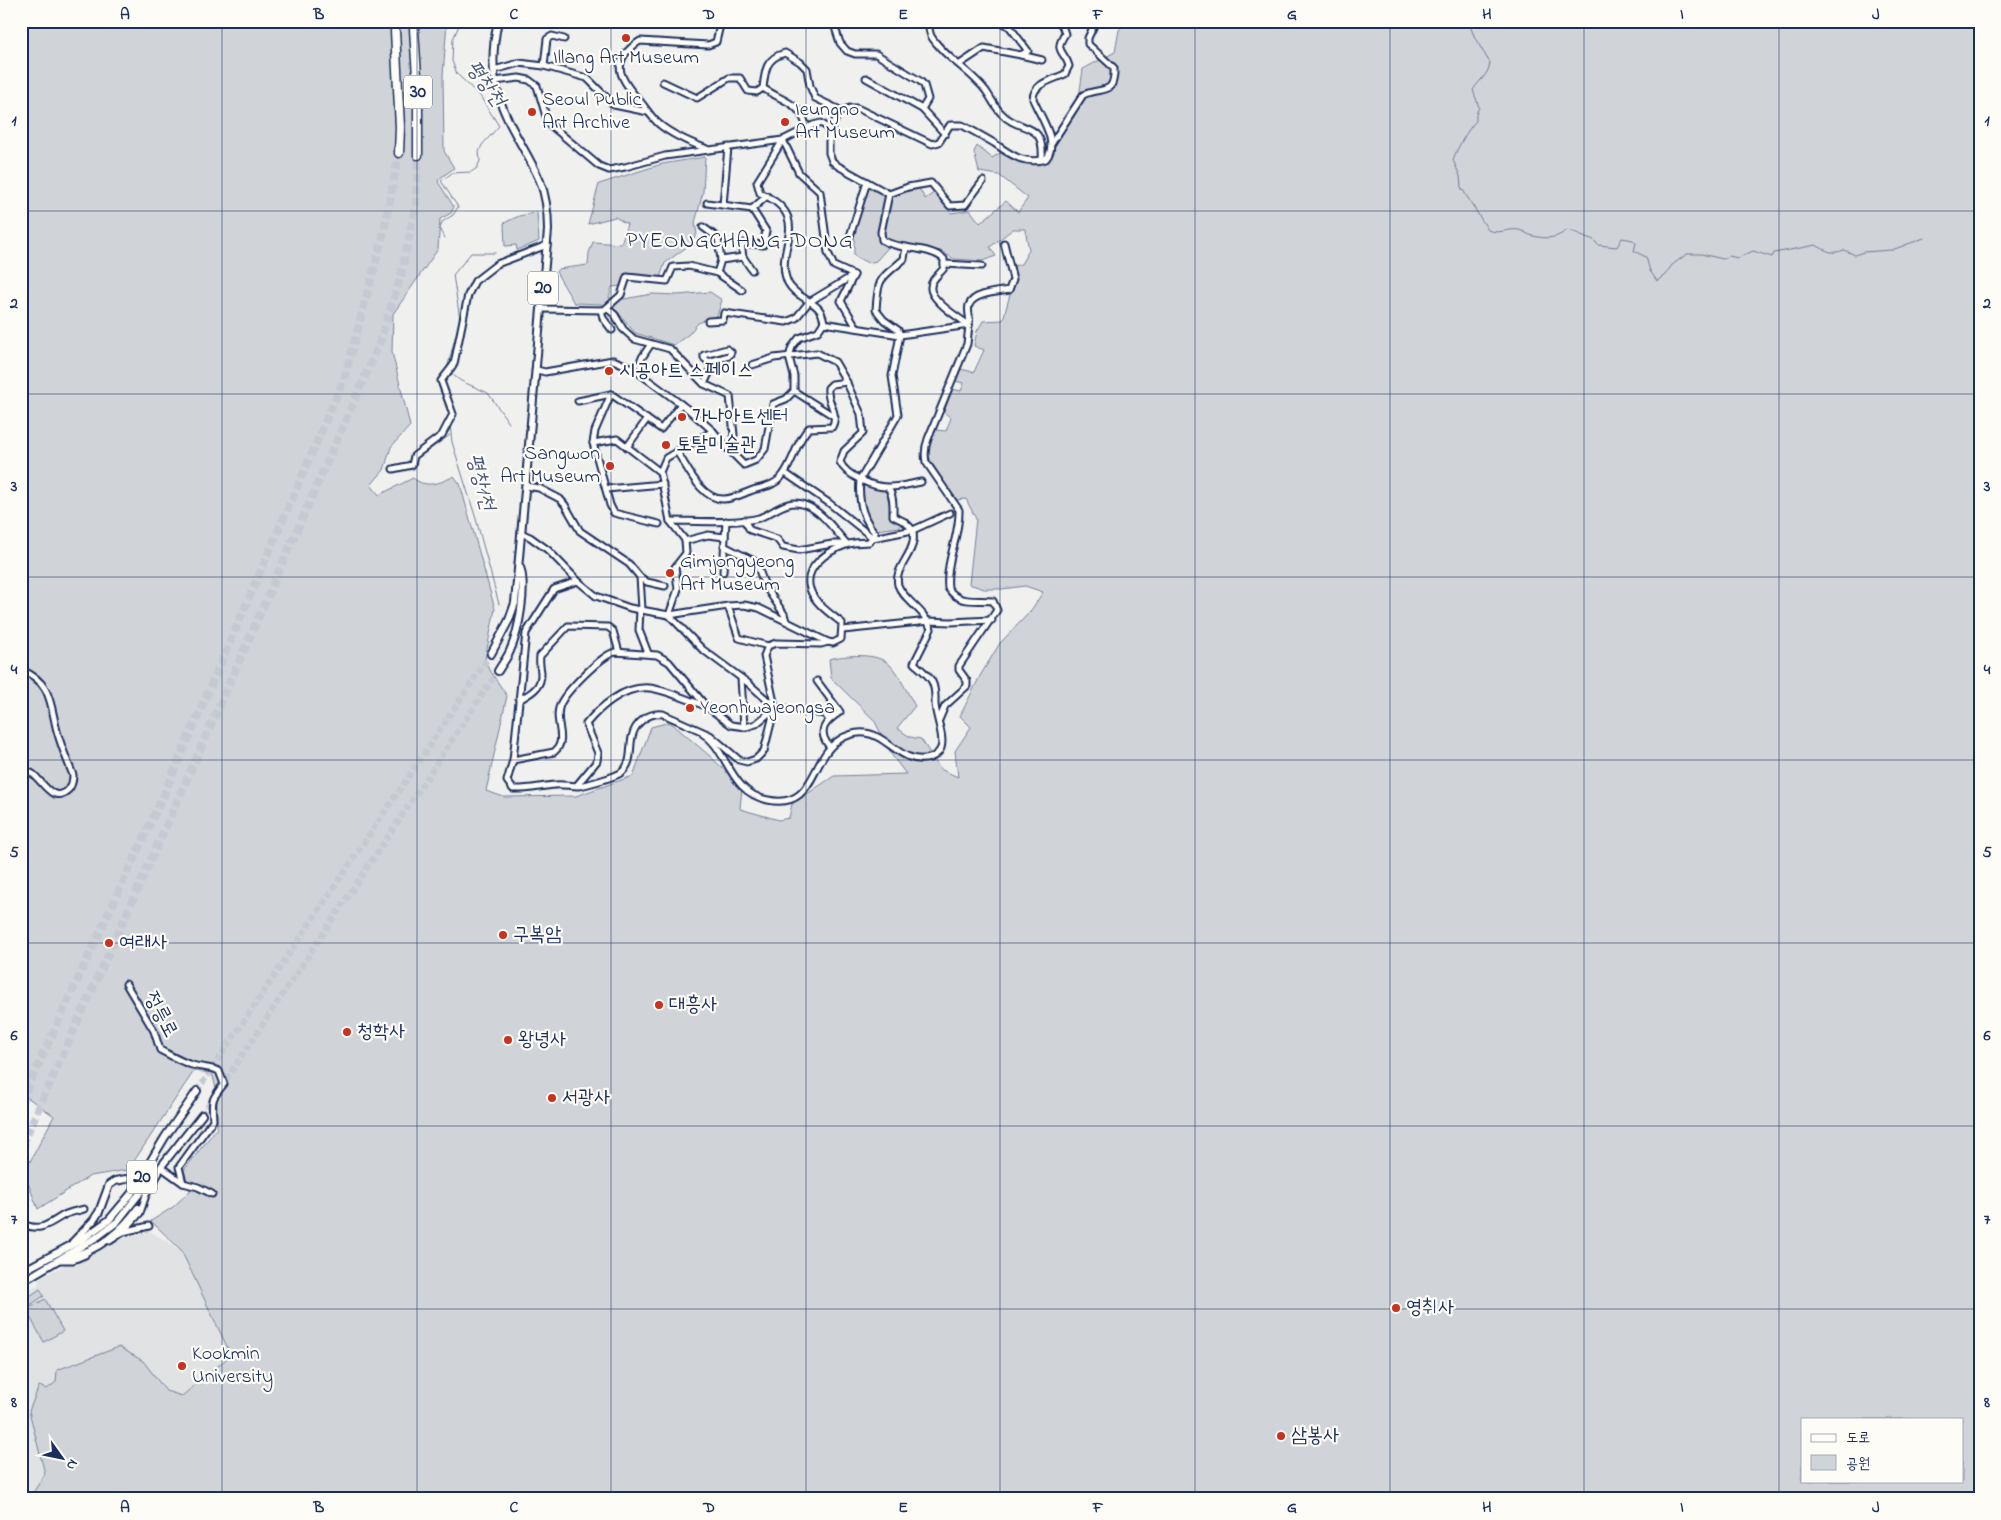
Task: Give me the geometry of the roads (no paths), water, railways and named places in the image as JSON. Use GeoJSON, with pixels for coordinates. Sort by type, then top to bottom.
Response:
{"type":"FeatureCollection","features":[{"type":"Feature","properties":{"kind":"highway","name":"30"},"geometry":{"type":"LineString","coordinates":[[414,29],[418,93],[418,155]]}},
{"type":"Feature","properties":{"kind":"highway","name":"30"},"geometry":{"type":"LineString","coordinates":[[395,32],[400,127],[398,153]]}},
{"type":"Feature","properties":{"kind":"main road","name":"20"},"geometry":{"type":"LineString","coordinates":[[491,654],[505,628],[515,603],[542,309],[548,218],[541,186],[504,109],[495,81],[494,45],[498,21]]}},
{"type":"Feature","properties":{"kind":"main road","name":"20"},"geometry":{"type":"LineString","coordinates":[[498,671],[510,651],[519,617],[523,577],[519,565]]}},
{"type":"Feature","properties":{"kind":"main road","name":"20"},"geometry":{"type":"LineString","coordinates":[[21,1272],[69,1247],[96,1230],[120,1208],[197,1090]]}},
{"type":"Feature","properties":{"kind":"main road","name":"20"},"geometry":{"type":"LineString","coordinates":[[21,1282],[107,1231],[117,1222],[202,1115]]}},
{"type":"Feature","properties":{"kind":"main road"},"geometry":{"type":"LineString","coordinates":[[69,1247],[99,1212],[109,1185],[115,1181],[126,1179]]}},
{"type":"Feature","properties":{"kind":"main road"},"geometry":{"type":"LineString","coordinates":[[66,1256],[79,1254],[110,1238],[127,1223],[138,1208]]}},
{"type":"Feature","properties":{"kind":"main road"},"geometry":{"type":"LineString","coordinates":[[21,1277],[39,1268],[45,1259]]}},
{"type":"Feature","properties":{"kind":"street"},"geometry":{"type":"LineString","coordinates":[[708,150],[671,132],[648,112],[626,87],[622,78],[621,63],[625,54],[640,41],[708,45],[716,42],[721,21]]}},
{"type":"Feature","properties":{"kind":"street"},"geometry":{"type":"LineString","coordinates":[[832,21],[840,43],[847,51],[855,54],[876,54],[920,81],[924,85],[928,99],[922,108]]}},
{"type":"Feature","properties":{"kind":"street"},"geometry":{"type":"LineString","coordinates":[[928,21],[930,35],[944,51],[986,90],[1001,113],[1011,121],[1032,129],[1043,145],[1042,160]]}},
{"type":"Feature","properties":{"kind":"street"},"geometry":{"type":"LineString","coordinates":[[996,21],[1009,26],[1028,51],[1021,55]]}},
{"type":"Feature","properties":{"kind":"street"},"geometry":{"type":"LineString","coordinates":[[1052,143],[1033,95],[1038,86],[1065,74],[1068,69],[1068,62],[1060,51],[1060,42],[1065,34],[1060,22],[1053,21]]}},
{"type":"Feature","properties":{"kind":"street"},"geometry":{"type":"LineString","coordinates":[[983,181],[965,205],[950,206],[931,183],[908,187],[888,194],[832,161],[829,153],[831,130],[835,118],[842,111],[857,108],[932,144],[939,142],[950,125],[962,125],[1011,156],[1042,160],[1048,157],[1052,143],[1083,95],[1106,91],[1111,87],[1114,78],[1114,68],[1088,44],[1088,38],[1096,21]]}},
{"type":"Feature","properties":{"kind":"street"},"geometry":{"type":"LineString","coordinates":[[544,66],[547,39],[552,36],[564,39]]}},
{"type":"Feature","properties":{"kind":"street"},"geometry":{"type":"LineString","coordinates":[[960,64],[984,48],[1042,60]]}},
{"type":"Feature","properties":{"kind":"street"},"geometry":{"type":"LineString","coordinates":[[663,82],[697,98],[729,78],[740,78],[748,91],[757,92],[763,88],[765,74],[771,58],[785,54],[807,68],[810,86],[816,98],[842,111]]}},
{"type":"Feature","properties":{"kind":"street"},"geometry":{"type":"LineString","coordinates":[[494,70],[519,63],[544,66],[588,78],[614,105],[648,112]]}},
{"type":"Feature","properties":{"kind":"street"},"geometry":{"type":"LineString","coordinates":[[495,81],[519,78],[529,80],[537,86],[548,123],[599,166],[609,170],[625,168],[665,156],[783,140],[807,128],[821,124],[831,130]]}},
{"type":"Feature","properties":{"kind":"street"},"geometry":{"type":"LineString","coordinates":[[866,78],[922,108],[945,134]]}},
{"type":"Feature","properties":{"kind":"street"},"geometry":{"type":"LineString","coordinates":[[763,88],[791,103],[804,116],[807,128]]}},
{"type":"Feature","properties":{"kind":"street"},"geometry":{"type":"LineString","coordinates":[[536,370],[545,372],[613,360],[632,368],[681,404],[713,431],[744,464],[756,460],[764,449],[773,404],[786,399],[794,391],[794,376],[789,357],[792,347],[799,338],[818,330],[824,322],[820,309],[788,284],[784,268],[789,239],[788,217],[779,204],[760,192],[757,182],[783,140]]}},
{"type":"Feature","properties":{"kind":"street"},"geometry":{"type":"LineString","coordinates":[[783,140],[799,173],[820,192],[828,253],[834,266],[854,275]]}},
{"type":"Feature","properties":{"kind":"street"},"geometry":{"type":"LineString","coordinates":[[724,205],[728,147]]}},
{"type":"Feature","properties":{"kind":"street"},"geometry":{"type":"LineString","coordinates":[[850,236],[867,182]]}},
{"type":"Feature","properties":{"kind":"street"},"geometry":{"type":"LineString","coordinates":[[888,194],[889,199],[881,232],[882,240],[887,244],[906,247],[940,256],[944,259],[940,273],[930,287],[931,294],[969,325]]}},
{"type":"Feature","properties":{"kind":"street"},"geometry":{"type":"LineString","coordinates":[[707,202],[752,209],[767,196]]}},
{"type":"Feature","properties":{"kind":"street"},"geometry":{"type":"LineString","coordinates":[[752,209],[766,231],[763,245],[742,243],[743,257],[752,270]]}},
{"type":"Feature","properties":{"kind":"street"},"geometry":{"type":"LineString","coordinates":[[703,227],[718,238],[721,260],[717,273]]}},
{"type":"Feature","properties":{"kind":"street"},"geometry":{"type":"LineString","coordinates":[[938,720],[945,706],[967,686],[967,681],[959,670],[959,666],[997,610],[993,602],[958,599],[948,588],[948,573],[956,536],[959,510],[926,462],[925,447],[967,344],[971,320],[969,304],[976,297],[1009,290],[1013,279],[1004,243]]}},
{"type":"Feature","properties":{"kind":"street"},"geometry":{"type":"LineString","coordinates":[[393,469],[412,466],[414,456],[442,435],[453,414],[441,381],[454,364],[468,295],[475,281],[497,264],[547,245]]}},
{"type":"Feature","properties":{"kind":"street"},"geometry":{"type":"LineString","coordinates":[[744,520],[750,530],[777,539],[783,547],[799,550],[832,544],[869,542],[873,538],[875,533],[862,512],[859,490],[860,480],[898,415],[892,376],[900,335],[898,330],[884,320],[876,310],[877,287],[882,277],[904,259],[906,247]]}},
{"type":"Feature","properties":{"kind":"street"},"geometry":{"type":"LineString","coordinates":[[721,260],[743,257]]}},
{"type":"Feature","properties":{"kind":"street"},"geometry":{"type":"LineString","coordinates":[[944,264],[982,266]]}},
{"type":"Feature","properties":{"kind":"street"},"geometry":{"type":"LineString","coordinates":[[612,330],[603,318],[604,309],[621,296],[628,277],[667,281],[673,267],[689,266],[717,273],[742,290]]}},
{"type":"Feature","properties":{"kind":"street"},"geometry":{"type":"LineString","coordinates":[[708,321],[723,320],[724,313],[786,322],[796,318],[809,302],[854,275]]}},
{"type":"Feature","properties":{"kind":"street"},"geometry":{"type":"LineString","coordinates":[[854,275],[841,301],[857,328]]}},
{"type":"Feature","properties":{"kind":"street"},"geometry":{"type":"LineString","coordinates":[[542,309],[604,309],[615,315],[623,329],[634,339],[670,349],[704,384],[730,396],[734,435]]}},
{"type":"Feature","properties":{"kind":"street"},"geometry":{"type":"LineString","coordinates":[[823,323],[900,335],[969,325]]}},
{"type":"Feature","properties":{"kind":"street"},"geometry":{"type":"LineString","coordinates":[[641,359],[651,344]]}},
{"type":"Feature","properties":{"kind":"street"},"geometry":{"type":"LineString","coordinates":[[704,384],[713,365],[708,362],[704,358],[704,355],[727,350],[731,352],[729,356],[708,362]]}},
{"type":"Feature","properties":{"kind":"street"},"geometry":{"type":"LineString","coordinates":[[752,365],[774,358],[816,353],[835,362],[847,382],[861,414],[863,433],[844,451],[840,462],[843,470],[860,480],[888,488],[921,482]]}},
{"type":"Feature","properties":{"kind":"street"},"geometry":{"type":"LineString","coordinates":[[677,452],[703,490],[713,498],[725,499],[770,485],[780,480],[785,473],[803,434],[809,428],[832,427],[835,417],[827,393],[828,388],[832,384],[847,382]]}},
{"type":"Feature","properties":{"kind":"street"},"geometry":{"type":"LineString","coordinates":[[794,391],[835,417]]}},
{"type":"Feature","properties":{"kind":"street"},"geometry":{"type":"LineString","coordinates":[[578,401],[612,394],[661,429],[681,404]]}},
{"type":"Feature","properties":{"kind":"street"},"geometry":{"type":"LineString","coordinates":[[612,394],[594,430],[593,443],[614,513],[659,524]]}},
{"type":"Feature","properties":{"kind":"street"},"geometry":{"type":"LineString","coordinates":[[627,446],[648,419]]}},
{"type":"Feature","properties":{"kind":"street"},"geometry":{"type":"LineString","coordinates":[[669,615],[678,589],[675,567],[686,553],[685,542],[670,520],[660,472],[666,458],[713,431]]}},
{"type":"Feature","properties":{"kind":"street"},"geometry":{"type":"LineString","coordinates":[[593,443],[618,439],[660,472]]}},
{"type":"Feature","properties":{"kind":"street"},"geometry":{"type":"LineString","coordinates":[[785,473],[829,503],[873,538],[913,530],[950,514]]}},
{"type":"Feature","properties":{"kind":"street"},"geometry":{"type":"LineString","coordinates":[[606,489],[663,484]]}},
{"type":"Feature","properties":{"kind":"street"},"geometry":{"type":"LineString","coordinates":[[526,486],[539,488],[560,499],[566,504],[580,531],[629,564],[647,582],[665,586]]}},
{"type":"Feature","properties":{"kind":"street"},"geometry":{"type":"LineString","coordinates":[[690,727],[707,737],[731,774],[745,789],[759,798],[768,801],[790,800],[806,790],[817,772],[824,754],[830,747],[847,735],[865,732],[906,755],[928,758],[938,753],[942,746],[935,710],[934,683],[914,663],[931,629],[921,610],[902,593],[898,584],[898,573],[906,560],[913,542],[913,530],[905,522],[894,516],[894,505],[888,488]]}},
{"type":"Feature","properties":{"kind":"street"},"geometry":{"type":"LineString","coordinates":[[670,520],[744,520],[758,518],[790,503],[805,504],[817,511],[847,544]]}},
{"type":"Feature","properties":{"kind":"street"},"geometry":{"type":"LineString","coordinates":[[723,572],[726,521]]}},
{"type":"Feature","properties":{"kind":"street"},"geometry":{"type":"LineString","coordinates":[[522,534],[530,537],[548,550],[578,581],[596,596],[630,608],[669,615],[744,605],[759,608],[833,643],[841,639],[842,623],[821,605],[810,590],[809,576],[816,563],[826,554],[847,544]]}},
{"type":"Feature","properties":{"kind":"street"},"geometry":{"type":"LineString","coordinates":[[685,542],[708,535],[725,537]]}},
{"type":"Feature","properties":{"kind":"street"},"geometry":{"type":"LineString","coordinates":[[724,546],[756,562],[765,586],[784,614],[786,621]]}},
{"type":"Feature","properties":{"kind":"street"},"geometry":{"type":"LineString","coordinates":[[640,577],[641,609],[639,630],[648,653]]}},
{"type":"Feature","properties":{"kind":"street"},"geometry":{"type":"LineString","coordinates":[[578,581],[554,589],[526,633],[513,760],[507,781],[513,789],[519,790],[555,784],[577,785],[620,774],[631,758],[632,736],[639,723],[656,713],[663,714],[710,735],[739,760],[747,762],[756,759],[764,751],[775,707],[764,656],[768,646]]}},
{"type":"Feature","properties":{"kind":"street"},"geometry":{"type":"LineString","coordinates":[[728,606],[739,638],[768,646],[776,643],[822,644],[828,642]]}},
{"type":"Feature","properties":{"kind":"street"},"geometry":{"type":"LineString","coordinates":[[669,615],[702,649],[741,678],[775,707],[825,714],[828,719]]}},
{"type":"Feature","properties":{"kind":"street"},"geometry":{"type":"LineString","coordinates":[[843,630],[928,621],[992,620]]}},
{"type":"Feature","properties":{"kind":"street"},"geometry":{"type":"LineString","coordinates":[[519,700],[535,691],[540,683],[540,656],[568,626],[608,627],[613,631],[619,652]]}},
{"type":"Feature","properties":{"kind":"street"},"geometry":{"type":"LineString","coordinates":[[513,760],[554,752],[559,748],[561,739],[557,720],[560,705],[596,664],[609,653],[648,653],[657,655],[668,662],[706,706],[731,725],[744,727],[756,724],[775,707]]}},
{"type":"Feature","properties":{"kind":"street"},"geometry":{"type":"LineString","coordinates":[[21,670],[36,677],[49,696],[56,728],[74,775],[70,788],[65,793],[58,795],[52,794],[33,774],[21,772]]}},
{"type":"Feature","properties":{"kind":"street"},"geometry":{"type":"LineString","coordinates":[[741,678],[744,727]]}},
{"type":"Feature","properties":{"kind":"street"},"geometry":{"type":"LineString","coordinates":[[817,681],[840,712],[828,719],[823,731],[824,740],[830,747]]}},
{"type":"Feature","properties":{"kind":"street"},"geometry":{"type":"LineString","coordinates":[[577,785],[597,760],[598,753],[586,724],[597,710],[622,694],[635,688],[650,688],[706,706]]}},
{"type":"Feature","properties":{"kind":"street","name":"정릉로"},"geometry":{"type":"LineString","coordinates":[[126,984],[154,1031],[160,1050],[183,1062],[215,1070],[223,1076],[224,1084],[211,1103],[213,1120],[179,1167],[183,1183]]}},
{"type":"Feature","properties":{"kind":"street"},"geometry":{"type":"LineString","coordinates":[[59,1260],[73,1260],[81,1257],[123,1232],[140,1213],[146,1195],[184,1137]]}},
{"type":"Feature","properties":{"kind":"street"},"geometry":{"type":"LineString","coordinates":[[162,1168],[183,1183],[198,1187],[212,1194]]}},
{"type":"Feature","properties":{"kind":"street"},"geometry":{"type":"LineString","coordinates":[[25,1197],[22,1225],[33,1228],[42,1227],[63,1216],[84,1209]]}},
{"type":"Feature","properties":{"kind":"street"},"geometry":{"type":"LineString","coordinates":[[123,1232],[149,1226]]}},
{"type":"Feature","properties":{"kind":"waterway","name":"평창천"},"geometry":{"type":"LineString","coordinates":[[445,238],[440,228],[442,222],[453,215],[458,207],[441,181],[452,173],[471,172],[477,168],[482,145],[499,126],[480,96],[457,74],[452,61],[453,39],[461,21]]}},
{"type":"Feature","properties":{"kind":"waterway"},"geometry":{"type":"LineString","coordinates":[[1468,21],[1475,38],[1490,63],[1486,74],[1473,90],[1479,107],[1476,121],[1463,139],[1453,160],[1460,176],[1461,187],[1488,230],[1496,232],[1519,230],[1531,235],[1547,238],[1555,237],[1567,230],[1594,240],[1598,245],[1617,247],[1622,238],[1633,240],[1636,243],[1634,251],[1646,257],[1650,271],[1657,281],[1665,275],[1672,265],[1687,254],[1701,254],[1723,259],[1729,256],[1738,258],[1753,251],[1772,257],[1774,253],[1816,245],[1829,252],[1844,250],[1855,255],[1863,252],[1892,250],[1924,238]]}},
{"type":"Feature","properties":{"kind":"waterway","name":"평창천"},"geometry":{"type":"LineString","coordinates":[[447,369],[460,319],[453,275],[471,253],[495,253]]}},
{"type":"Feature","properties":{"kind":"waterway","name":"평창천"},"geometry":{"type":"LineString","coordinates":[[449,372],[461,381],[488,393],[509,423]]}},
{"type":"Feature","properties":{"kind":"waterway","name":"평창1천"},"geometry":{"type":"LineString","coordinates":[[443,374],[437,380],[449,416]]}},
{"type":"Feature","properties":{"kind":"waterway","name":"평창1천"},"geometry":{"type":"LineString","coordinates":[[450,425],[452,442],[476,519],[499,604]]}},
{"type":"Feature","properties":{"kind":"waterway"},"geometry":{"type":"LineString","coordinates":[[418,458],[450,435]]}},
{"type":"Feature","properties":{"kind":"tunnel"},"geometry":{"type":"LineString","coordinates":[[393,21],[395,31]]}},
{"type":"Feature","properties":{"kind":"tunnel"},"geometry":{"type":"LineString","coordinates":[[413,21],[414,29]]}},
{"type":"Feature","properties":{"kind":"tunnel"},"geometry":{"type":"LineString","coordinates":[[21,1102],[164,794],[344,379],[383,236],[399,153]]}},
{"type":"Feature","properties":{"kind":"tunnel"},"geometry":{"type":"LineString","coordinates":[[22,1145],[168,822],[378,347],[401,276],[416,203],[418,155]]}},
{"type":"Feature","properties":{"kind":"tunnel"},"geometry":{"type":"LineString","coordinates":[[197,1091],[491,654]]}},
{"type":"Feature","properties":{"kind":"tunnel"},"geometry":{"type":"LineString","coordinates":[[221,1087],[498,671]]}},
{"type":"Feature","properties":{"kind":"tunnel"},"geometry":{"type":"LineString","coordinates":[[202,1115],[214,1097]]}},
{"type":"Feature","properties":{"kind":"tunnel"},"geometry":{"type":"LineString","coordinates":[[126,1179],[137,1183],[142,1189],[138,1208]]}},
{"type":"Feature","properties":{"kind":"place","name":"Illang Art Museum"},"geometry":{"type":"Point","coordinates":[626,38]}},
{"type":"Feature","properties":{"kind":"place","name":"Seoul Public Art Archive"},"geometry":{"type":"Point","coordinates":[532,112]}},
{"type":"Feature","properties":{"kind":"place","name":"Ieungno Art Museum"},"geometry":{"type":"Point","coordinates":[785,122]}},
{"type":"Feature","properties":{"kind":"place","name":"시공아트 스페이스"},"geometry":{"type":"Point","coordinates":[609,371]}},
{"type":"Feature","properties":{"kind":"place","name":"가나아트센터"},"geometry":{"type":"Point","coordinates":[682,417]}},
{"type":"Feature","properties":{"kind":"place","name":"토탈미술관"},"geometry":{"type":"Point","coordinates":[666,445]}},
{"type":"Feature","properties":{"kind":"place","name":"Sangwon Art Museum"},"geometry":{"type":"Point","coordinates":[610,466]}},
{"type":"Feature","properties":{"kind":"place","name":"Gimjongyeong Art Museum"},"geometry":{"type":"Point","coordinates":[670,573]}},
{"type":"Feature","properties":{"kind":"place","name":"Yeonhwajeongsa"},"geometry":{"type":"Point","coordinates":[690,708]}},
{"type":"Feature","properties":{"kind":"place","name":"구복암"},"geometry":{"type":"Point","coordinates":[503,935]}},
{"type":"Feature","properties":{"kind":"place","name":"여래사"},"geometry":{"type":"Point","coordinates":[109,943]}},
{"type":"Feature","properties":{"kind":"place","name":"대흥사"},"geometry":{"type":"Point","coordinates":[659,1005]}},
{"type":"Feature","properties":{"kind":"place","name":"청학사"},"geometry":{"type":"Point","coordinates":[347,1032]}},
{"type":"Feature","properties":{"kind":"place","name":"왕녕사"},"geometry":{"type":"Point","coordinates":[508,1040]}},
{"type":"Feature","properties":{"kind":"place","name":"서광사"},"geometry":{"type":"Point","coordinates":[552,1098]}},
{"type":"Feature","properties":{"kind":"place","name":"영취사"},"geometry":{"type":"Point","coordinates":[1396,1308]}},
{"type":"Feature","properties":{"kind":"place","name":"Kookmin University"},"geometry":{"type":"Point","coordinates":[182,1366]}},
{"type":"Feature","properties":{"kind":"place","name":"삼봉사"},"geometry":{"type":"Point","coordinates":[1281,1436]}},
{"type":"Feature","properties":{"kind":"district","name":"PYEONGCHANG-DONG"},"geometry":{"type":"Point","coordinates":[740,242]}}]}
